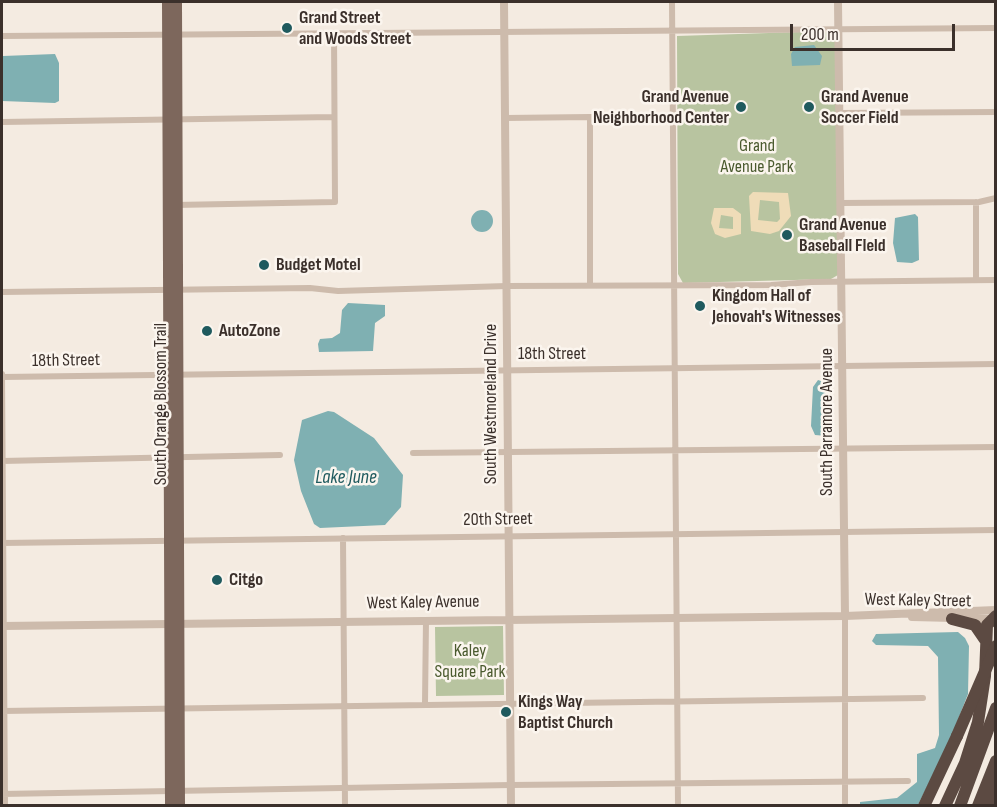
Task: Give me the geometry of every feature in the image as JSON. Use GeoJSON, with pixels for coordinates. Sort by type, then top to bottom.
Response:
{"type":"FeatureCollection","features":[{"type":"Feature","properties":{"kind":"highway"},"geometry":{"type":"LineString","coordinates":[[924,806],[957,736],[992,641],[987,625],[994,616]]}},
{"type":"Feature","properties":{"kind":"highway"},"geometry":{"type":"LineString","coordinates":[[952,619],[975,625],[992,641]]}},
{"type":"Feature","properties":{"kind":"highway"},"geometry":{"type":"LineString","coordinates":[[945,806],[970,747],[983,695],[986,659],[991,638],[992,641]]}},
{"type":"Feature","properties":{"kind":"highway"},"geometry":{"type":"LineString","coordinates":[[936,806],[972,728],[983,695]]}},
{"type":"Feature","properties":{"kind":"highway"},"geometry":{"type":"LineString","coordinates":[[960,806],[996,708]]}},
{"type":"Feature","properties":{"kind":"highway"},"geometry":{"type":"LineString","coordinates":[[978,806],[996,761]]}},
{"type":"Feature","properties":{"kind":"highway"},"geometry":{"type":"LineString","coordinates":[[987,806],[996,785]]}},
{"type":"Feature","properties":{"kind":"main road","name":"South Orange Blossom Trail"},"geometry":{"type":"LineString","coordinates":[[167,2],[172,35],[175,791],[180,806]]}},
{"type":"Feature","properties":{"kind":"main road","name":"South Orange Blossom Trail"},"geometry":{"type":"LineString","coordinates":[[172,35],[177,2]]}},
{"type":"Feature","properties":{"kind":"main road","name":"South Orange Blossom Trail"},"geometry":{"type":"LineString","coordinates":[[170,806],[175,791]]}},
{"type":"Feature","properties":{"kind":"street","name":"South Westmoreland Drive"},"geometry":{"type":"LineString","coordinates":[[504,2],[511,806]]}},
{"type":"Feature","properties":{"kind":"street"},"geometry":{"type":"LineString","coordinates":[[672,2],[678,806]]}},
{"type":"Feature","properties":{"kind":"street","name":"South Parramore Avenue"},"geometry":{"type":"LineString","coordinates":[[838,2],[844,449],[845,806]]}},
{"type":"Feature","properties":{"kind":"street"},"geometry":{"type":"LineString","coordinates":[[2,36],[504,30],[996,28]]}},
{"type":"Feature","properties":{"kind":"street"},"geometry":{"type":"LineString","coordinates":[[172,205],[335,202],[334,33]]}},
{"type":"Feature","properties":{"kind":"street"},"geometry":{"type":"LineString","coordinates":[[840,113],[996,112]]}},
{"type":"Feature","properties":{"kind":"street"},"geometry":{"type":"LineString","coordinates":[[506,118],[672,116]]}},
{"type":"Feature","properties":{"kind":"street"},"geometry":{"type":"LineString","coordinates":[[2,122],[334,117]]}},
{"type":"Feature","properties":{"kind":"street"},"geometry":{"type":"LineString","coordinates":[[590,117],[590,285]]}},
{"type":"Feature","properties":{"kind":"street"},"geometry":{"type":"LineString","coordinates":[[841,203],[976,201],[996,198]]}},
{"type":"Feature","properties":{"kind":"street"},"geometry":{"type":"LineString","coordinates":[[976,201],[976,280]]}},
{"type":"Feature","properties":{"kind":"street"},"geometry":{"type":"LineString","coordinates":[[2,292],[310,288],[338,291],[507,286],[996,280]]}},
{"type":"Feature","properties":{"kind":"street","name":"18th Street"},"geometry":{"type":"LineString","coordinates":[[2,376],[996,364]]}},
{"type":"Feature","properties":{"kind":"street"},"geometry":{"type":"LineString","coordinates":[[2,376],[4,806]]}},
{"type":"Feature","properties":{"kind":"street"},"geometry":{"type":"LineString","coordinates":[[413,453],[996,447]]}},
{"type":"Feature","properties":{"kind":"street"},"geometry":{"type":"LineString","coordinates":[[2,460],[280,455]]}},
{"type":"Feature","properties":{"kind":"street","name":"20th Street"},"geometry":{"type":"LineString","coordinates":[[2,543],[996,530]]}},
{"type":"Feature","properties":{"kind":"street"},"geometry":{"type":"LineString","coordinates":[[344,538],[345,806]]}},
{"type":"Feature","properties":{"kind":"street","name":"West Kaley Street"},"geometry":{"type":"LineString","coordinates":[[845,615],[994,616]]}},
{"type":"Feature","properties":{"kind":"street","name":"West Kaley Street"},"geometry":{"type":"LineString","coordinates":[[845,615],[952,619],[994,616]]}},
{"type":"Feature","properties":{"kind":"street","name":"West Kaley Avenue"},"geometry":{"type":"LineString","coordinates":[[3,626],[845,615]]}},
{"type":"Feature","properties":{"kind":"street"},"geometry":{"type":"LineString","coordinates":[[425,703],[426,620]]}},
{"type":"Feature","properties":{"kind":"street"},"geometry":{"type":"LineString","coordinates":[[3,711],[425,703],[923,698]]}},
{"type":"Feature","properties":{"kind":"street"},"geometry":{"type":"LineString","coordinates":[[3,794],[511,784],[908,781]]}},
{"type":"Feature","properties":{"kind":"green space","name":"Grand Avenue Park"},"geometry":{"type":"Polygon","coordinates":[[[830,31],[836,38],[838,275],[831,279],[683,283],[678,274],[677,36],[830,31]]]}},
{"type":"Feature","properties":{"kind":"green space","name":"Kaley Square Park"},"geometry":{"type":"Polygon","coordinates":[[[503,626],[504,695],[436,696],[435,627],[503,626]]]}},
{"type":"Feature","properties":{"kind":"sand"},"geometry":{"type":"Polygon","coordinates":[[[753,192],[788,193],[791,216],[779,231],[770,234],[751,231],[749,196],[753,192]],[[760,200],[758,220],[777,222],[780,219],[779,202],[760,200]]]}},
{"type":"Feature","properties":{"kind":"sand"},"geometry":{"type":"Polygon","coordinates":[[[714,208],[733,208],[741,214],[741,234],[725,238],[715,234],[711,223],[714,208]],[[721,215],[719,228],[733,229],[733,217],[721,215]]]}},
{"type":"Feature","properties":{"kind":"water"},"geometry":{"type":"Polygon","coordinates":[[[814,45],[822,56],[820,65],[792,66],[791,54],[795,47],[814,45]]]}},
{"type":"Feature","properties":{"kind":"water"},"geometry":{"type":"Polygon","coordinates":[[[55,54],[59,63],[59,101],[55,103],[2,101],[3,56],[55,54]]]}},
{"type":"Feature","properties":{"kind":"water"},"geometry":{"type":"Polygon","coordinates":[[[482,210],[490,213],[493,221],[490,229],[482,232],[474,229],[471,221],[474,213],[482,210]]]}},
{"type":"Feature","properties":{"kind":"water"},"geometry":{"type":"Polygon","coordinates":[[[915,214],[918,217],[919,260],[912,263],[897,262],[893,243],[895,218],[915,214]]]}},
{"type":"Feature","properties":{"kind":"water"},"geometry":{"type":"Polygon","coordinates":[[[348,303],[385,305],[385,316],[375,323],[373,351],[319,352],[320,339],[332,338],[340,333],[342,310],[348,303]]]}},
{"type":"Feature","properties":{"kind":"water"},"geometry":{"type":"Polygon","coordinates":[[[818,380],[827,383],[830,387],[831,432],[827,436],[815,435],[811,426],[813,387],[818,380]]]}},
{"type":"Feature","properties":{"kind":"water","name":"Lake June"},"geometry":{"type":"Polygon","coordinates":[[[328,411],[334,412],[374,438],[403,475],[401,507],[385,525],[320,528],[314,524],[301,491],[294,460],[302,420],[328,411]]]}},
{"type":"Feature","properties":{"kind":"water"},"geometry":{"type":"Polygon","coordinates":[[[958,632],[969,646],[968,694],[950,740],[918,805],[860,806],[860,802],[897,798],[917,782],[917,754],[935,748],[939,735],[938,657],[928,646],[876,645],[872,641],[876,634],[958,632]]]}},
{"type":"Feature","properties":{"kind":"place","name":"Grand Street and Woods Street"},"geometry":{"type":"Point","coordinates":[287,28]}},
{"type":"Feature","properties":{"kind":"place","name":"Grand Avenue Neighborhood Center"},"geometry":{"type":"Point","coordinates":[741,107]}},
{"type":"Feature","properties":{"kind":"place","name":"Grand Avenue Soccer Field"},"geometry":{"type":"Point","coordinates":[809,107]}},
{"type":"Feature","properties":{"kind":"place","name":"Grand Avenue Baseball FIeld"},"geometry":{"type":"Point","coordinates":[787,235]}},
{"type":"Feature","properties":{"kind":"place","name":"Budget Motel"},"geometry":{"type":"Point","coordinates":[264,265]}},
{"type":"Feature","properties":{"kind":"place","name":"Kingdom Hall of Jehovah's Witnesses"},"geometry":{"type":"Point","coordinates":[700,306]}},
{"type":"Feature","properties":{"kind":"place","name":"AutoZone"},"geometry":{"type":"Point","coordinates":[207,331]}},
{"type":"Feature","properties":{"kind":"place","name":"Citgo"},"geometry":{"type":"Point","coordinates":[217,580]}},
{"type":"Feature","properties":{"kind":"place","name":"Kings Way Baptist Church"},"geometry":{"type":"Point","coordinates":[506,712]}}]}
